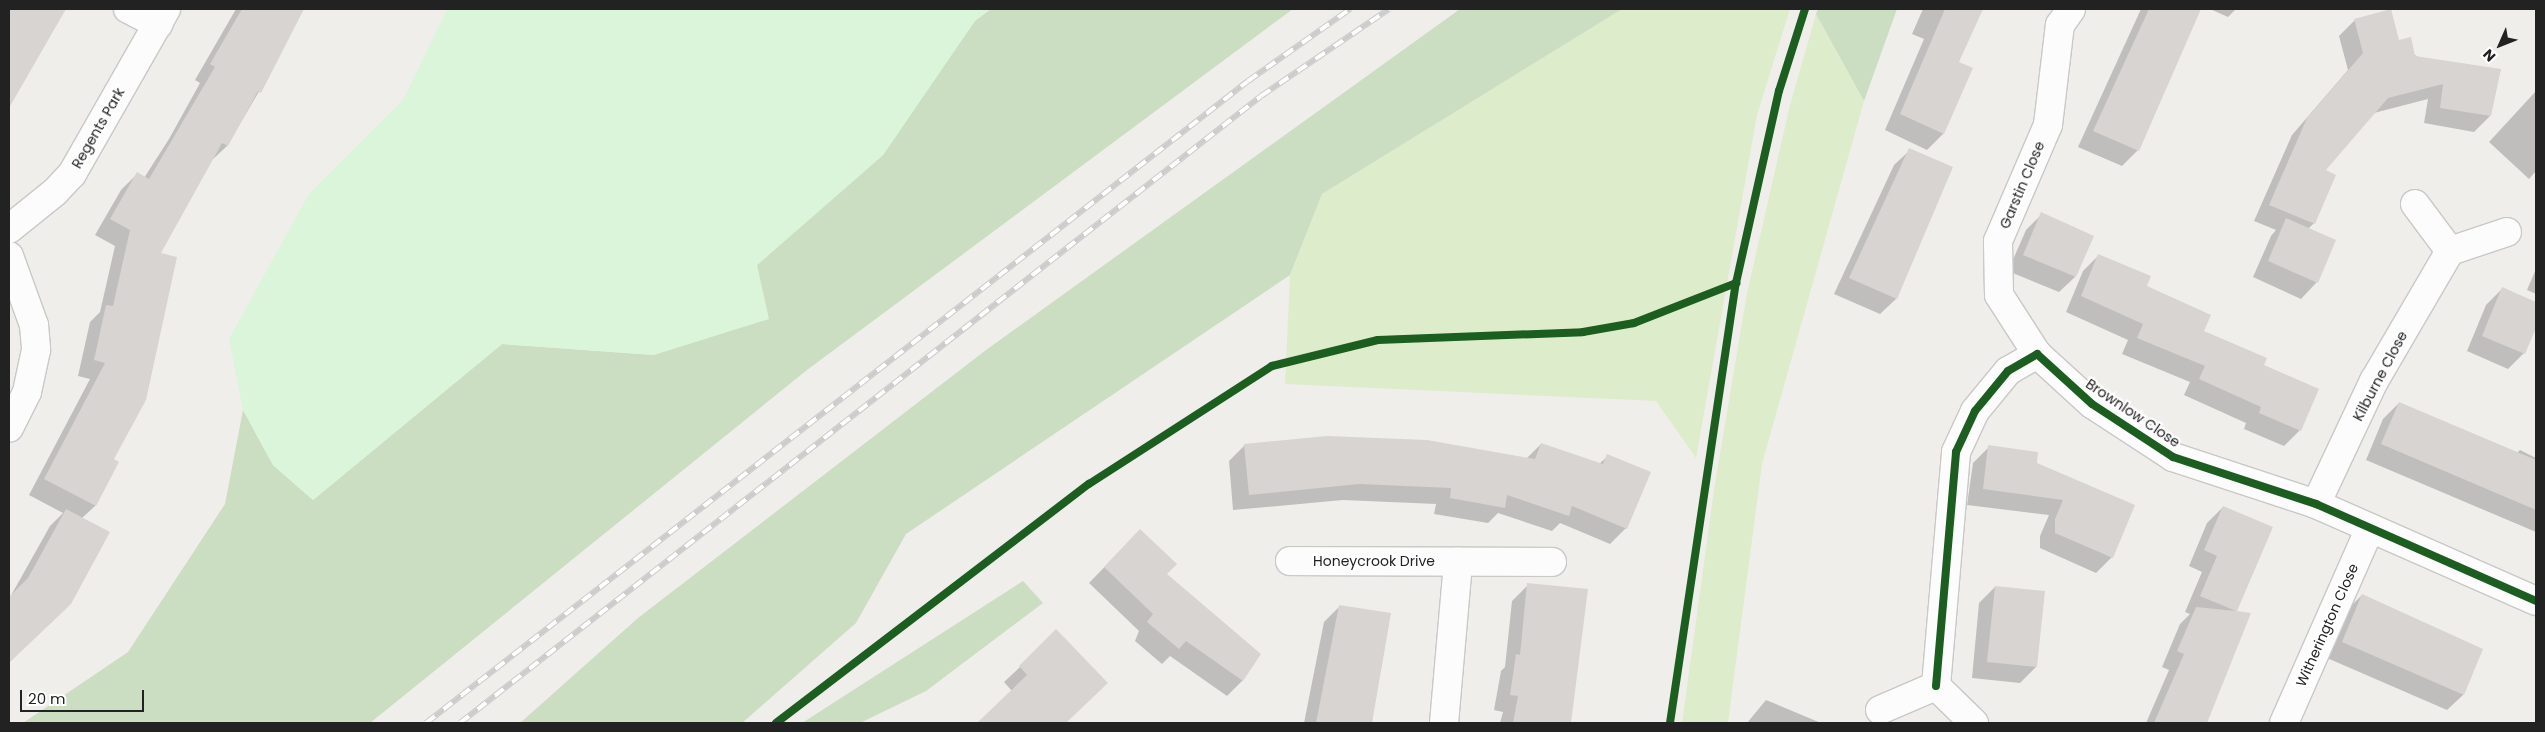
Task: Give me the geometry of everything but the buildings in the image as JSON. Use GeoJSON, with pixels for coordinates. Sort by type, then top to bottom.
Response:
{"type":"FeatureCollection","features":[{"type":"Feature","properties":{"kind":"street"},"geometry":{"type":"LineString","coordinates":[[128,9],[162,16]]}},
{"type":"Feature","properties":{"kind":"street","name":"Garstin Close"},"geometry":{"type":"LineString","coordinates":[[2037,354],[2000,295],[1998,241],[2048,125],[2060,25],[2071,9]]}},
{"type":"Feature","properties":{"kind":"street","name":"Regents Park"},"geometry":{"type":"LineString","coordinates":[[9,229],[56,192],[72,174],[162,16]]}},
{"type":"Feature","properties":{"kind":"street"},"geometry":{"type":"LineString","coordinates":[[2415,204],[2450,252],[2507,232]]}},
{"type":"Feature","properties":{"kind":"street","name":"Kilburne Close"},"geometry":{"type":"LineString","coordinates":[[2316,504],[2374,381],[2450,252]]}},
{"type":"Feature","properties":{"kind":"street"},"geometry":{"type":"LineString","coordinates":[[9,256],[31,316],[36,350],[27,392],[9,428]]}},
{"type":"Feature","properties":{"kind":"street"},"geometry":{"type":"LineString","coordinates":[[1936,686],[1956,452],[1975,411],[2008,370],[2037,354]]}},
{"type":"Feature","properties":{"kind":"street","name":"Brownlow Close"},"geometry":{"type":"LineString","coordinates":[[2037,354],[2092,404],[2174,457],[2316,504],[2536,601]]}},
{"type":"Feature","properties":{"kind":"street","name":"Witherington Close"},"geometry":{"type":"LineString","coordinates":[[2284,723],[2370,528]]}},
{"type":"Feature","properties":{"kind":"street","name":"Honeycrook Drive"},"geometry":{"type":"LineString","coordinates":[[1290,561],[1552,562]]}},
{"type":"Feature","properties":{"kind":"street"},"geometry":{"type":"LineString","coordinates":[[1444,723],[1458,562]]}},
{"type":"Feature","properties":{"kind":"street"},"geometry":{"type":"LineString","coordinates":[[1880,710],[1936,686]]}},
{"type":"Feature","properties":{"kind":"street"},"geometry":{"type":"LineString","coordinates":[[1936,686],[1974,723]]}},
{"type":"Feature","properties":{"kind":"green space"},"geometry":{"type":"Polygon","coordinates":[[[447,9],[991,9],[975,21],[883,155],[757,265],[769,319],[654,355],[502,344],[313,500],[273,465],[243,410],[229,339],[308,195],[403,100],[447,9]]]}},
{"type":"Feature","properties":{"kind":"green space"},"geometry":{"type":"Polygon","coordinates":[[[991,9],[1293,9],[807,370],[370,723],[23,723],[128,652],[225,504],[243,410],[273,465],[313,500],[502,344],[654,355],[883,155],[975,20],[991,9]]]}},
{"type":"Feature","properties":{"kind":"green space"},"geometry":{"type":"Polygon","coordinates":[[[1460,9],[1622,9],[1322,194],[1290,275],[906,534],[856,623],[742,723],[520,723],[638,618],[986,350],[1460,9]]]}},
{"type":"Feature","properties":{"kind":"green space"},"geometry":{"type":"Polygon","coordinates":[[[1622,9],[1790,9],[1757,115],[1696,458],[1656,401],[1285,384],[1290,275],[1322,194],[1622,9]]]}},
{"type":"Feature","properties":{"kind":"green space"},"geometry":{"type":"Polygon","coordinates":[[[1818,9],[1897,9],[1864,101],[1816,14],[1818,9]]]}},
{"type":"Feature","properties":{"kind":"green space"},"geometry":{"type":"Polygon","coordinates":[[[1816,14],[1864,101],[1762,464],[1728,723],[1682,723],[1714,490],[1747,293],[1790,105],[1816,14]]]}},
{"type":"Feature","properties":{"kind":"green space"},"geometry":{"type":"Polygon","coordinates":[[[1023,581],[1043,603],[926,691],[860,723],[802,723],[1023,581]]]}},
{"type":"Feature","properties":{"kind":"railway"},"geometry":{"type":"LineString","coordinates":[[426,723],[1248,81],[1350,9]]}},
{"type":"Feature","properties":{"kind":"railway"},"geometry":{"type":"LineString","coordinates":[[460,723],[1261,96],[1389,9]]}},
{"type":"Feature","properties":{"kind":"cycle path"},"geometry":{"type":"LineString","coordinates":[[1670,723],[1736,283],[1779,91],[1805,9]]}},
{"type":"Feature","properties":{"kind":"cycle path"},"geometry":{"type":"LineString","coordinates":[[776,723],[1089,484],[1272,366],[1378,340],[1583,332],[1634,323],[1736,283]]}},
{"type":"Feature","properties":{"kind":"cycle path"},"geometry":{"type":"LineString","coordinates":[[1936,686],[1956,452],[1975,411],[2008,371],[2037,354],[2092,404],[2173,457],[2316,504],[2536,601]]}}]}
